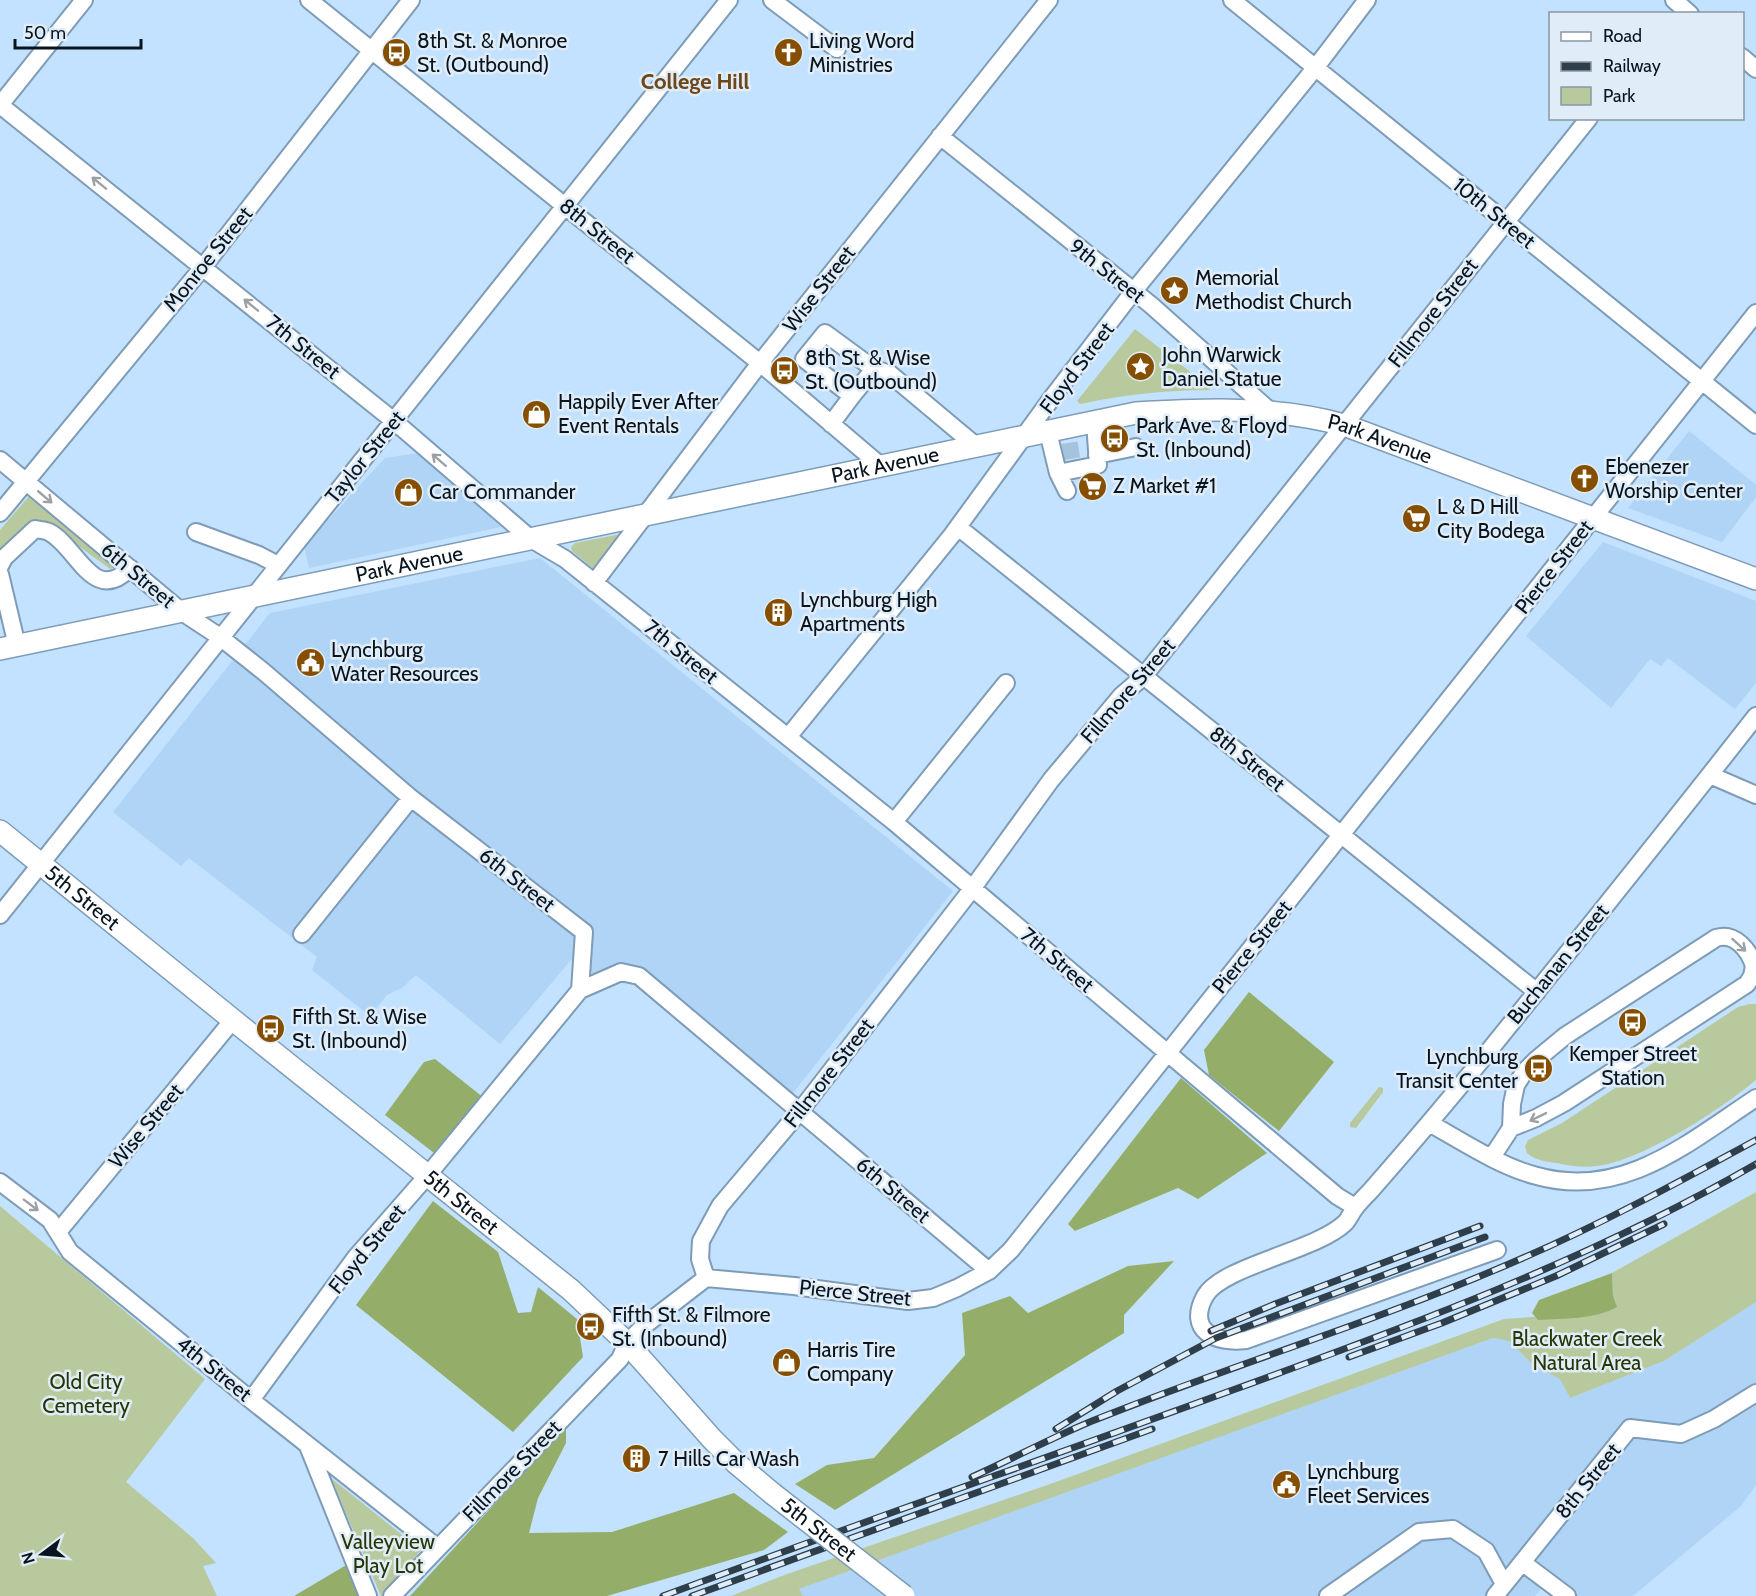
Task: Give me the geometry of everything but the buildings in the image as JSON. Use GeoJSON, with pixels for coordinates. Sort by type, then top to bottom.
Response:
{"type":"FeatureCollection","features":[{"type":"Feature","properties":{"kind":"main road","name":"Park Avenue"},"geometry":{"type":"LineString","coordinates":[[9,647],[976,446],[1025,438],[1136,413],[1197,410],[1270,411],[1315,417],[1344,425],[1756,579]]}},
{"type":"Feature","properties":{"kind":"main road","name":"5th Street"},"geometry":{"type":"LineString","coordinates":[[0,831],[571,1290],[627,1343],[736,1463],[904,1596]]}},
{"type":"Feature","properties":{"kind":"street"},"geometry":{"type":"LineString","coordinates":[[0,105],[84,0]]}},
{"type":"Feature","properties":{"kind":"street","name":"8th Street"},"geometry":{"type":"LineString","coordinates":[[309,0],[760,363],[881,466]]}},
{"type":"Feature","properties":{"kind":"street","name":"Monroe Street"},"geometry":{"type":"LineString","coordinates":[[0,513],[203,267],[411,0]]}},
{"type":"Feature","properties":{"kind":"street","name":"Taylor Street"},"geometry":{"type":"LineString","coordinates":[[0,915],[729,0]]}},
{"type":"Feature","properties":{"kind":"street"},"geometry":{"type":"LineString","coordinates":[[772,0],[837,49]]}},
{"type":"Feature","properties":{"kind":"street","name":"Wise Street"},"geometry":{"type":"LineString","coordinates":[[594,583],[760,363],[1049,0]]}},
{"type":"Feature","properties":{"kind":"street","name":"10th Street"},"geometry":{"type":"LineString","coordinates":[[1232,0],[1756,425]]}},
{"type":"Feature","properties":{"kind":"street","name":"Floyd Street"},"geometry":{"type":"LineString","coordinates":[[788,737],[958,527],[1025,438],[1054,395],[1367,0]]}},
{"type":"Feature","properties":{"kind":"street"},"geometry":{"type":"LineString","coordinates":[[1744,58],[1756,69]]}},
{"type":"Feature","properties":{"kind":"street","name":"7th Street"},"geometry":{"type":"LineString","coordinates":[[0,105],[394,421],[531,539],[559,554],[894,822],[1337,1196],[1355,1207]]}},
{"type":"Feature","properties":{"kind":"street","name":"Fillmore Street"},"geometry":{"type":"LineString","coordinates":[[705,1278],[700,1258],[701,1241],[720,1206],[800,1111],[972,889],[1051,780],[1122,695],[1143,677],[1587,120]]}},
{"type":"Feature","properties":{"kind":"street","name":"9th Street"},"geometry":{"type":"LineString","coordinates":[[940,136],[1151,305],[1270,411]]}},
{"type":"Feature","properties":{"kind":"street","name":"Pierce Street"},"geometry":{"type":"LineString","coordinates":[[705,1278],[794,1286],[908,1301],[933,1298],[989,1271],[1011,1250],[1756,313]]}},
{"type":"Feature","properties":{"kind":"street"},"geometry":{"type":"LineString","coordinates":[[852,396],[804,359],[825,333],[874,369],[890,374],[976,446]]}},
{"type":"Feature","properties":{"kind":"street"},"geometry":{"type":"LineString","coordinates":[[831,424],[874,369]]}},
{"type":"Feature","properties":{"kind":"street"},"geometry":{"type":"LineString","coordinates":[[1058,473],[1098,465],[1092,450],[1095,422]]}},
{"type":"Feature","properties":{"kind":"street"},"geometry":{"type":"LineString","coordinates":[[1048,432],[1058,453],[1058,473],[1067,491]]}},
{"type":"Feature","properties":{"kind":"street"},"geometry":{"type":"LineString","coordinates":[[1092,450],[1136,447]]}},
{"type":"Feature","properties":{"kind":"street","name":"6th Street"},"geometry":{"type":"LineString","coordinates":[[0,460],[182,612],[264,672],[411,798],[584,932],[580,990],[621,972],[639,976],[989,1271]]}},
{"type":"Feature","properties":{"kind":"street","name":"8th Street"},"geometry":{"type":"LineString","coordinates":[[958,527],[1537,992]]}},
{"type":"Feature","properties":{"kind":"street"},"geometry":{"type":"LineString","coordinates":[[0,566],[4,558],[35,529],[49,532],[90,574],[103,581],[115,580],[130,568]]}},
{"type":"Feature","properties":{"kind":"street"},"geometry":{"type":"LineString","coordinates":[[196,532],[259,555],[278,565]]}},
{"type":"Feature","properties":{"kind":"street"},"geometry":{"type":"LineString","coordinates":[[0,574],[9,647]]}},
{"type":"Feature","properties":{"kind":"street"},"geometry":{"type":"LineString","coordinates":[[894,822],[1006,683]]}},
{"type":"Feature","properties":{"kind":"street","name":"Buchanan Street"},"geometry":{"type":"LineString","coordinates":[[1497,1250],[1246,1341],[1231,1342],[1216,1338],[1207,1333],[1200,1323],[1200,1309],[1211,1289],[1230,1276],[1322,1237],[1345,1223],[1355,1207],[1431,1124],[1756,716]]}},
{"type":"Feature","properties":{"kind":"street"},"geometry":{"type":"LineString","coordinates":[[1710,776],[1756,795]]}},
{"type":"Feature","properties":{"kind":"street"},"geometry":{"type":"LineString","coordinates":[[302,934],[411,798]]}},
{"type":"Feature","properties":{"kind":"street"},"geometry":{"type":"LineString","coordinates":[[1492,1157],[1511,1128],[1516,1085],[1536,1060],[1565,1036],[1716,939],[1729,937],[1742,944],[1754,966],[1754,977],[1747,984],[1564,1103],[1511,1128]]}},
{"type":"Feature","properties":{"kind":"street","name":"Floyd Street"},"geometry":{"type":"LineString","coordinates":[[251,1400],[356,1257],[428,1176],[580,990]]}},
{"type":"Feature","properties":{"kind":"street","name":"Wise Street"},"geometry":{"type":"LineString","coordinates":[[58,1232],[233,1020]]}},
{"type":"Feature","properties":{"kind":"street"},"geometry":{"type":"LineString","coordinates":[[1431,1124],[1492,1157],[1535,1176],[1551,1180],[1586,1182],[1613,1178],[1643,1169],[1756,1098]]}},
{"type":"Feature","properties":{"kind":"street","name":"4th Street"},"geometry":{"type":"LineString","coordinates":[[0,1182],[50,1220],[70,1252],[251,1400],[438,1548]]}},
{"type":"Feature","properties":{"kind":"street"},"geometry":{"type":"LineString","coordinates":[[627,1343],[645,1325],[705,1278]]}},
{"type":"Feature","properties":{"kind":"street","name":"Fillmore Street"},"geometry":{"type":"LineString","coordinates":[[392,1596],[620,1359],[627,1343]]}},
{"type":"Feature","properties":{"kind":"street","name":"8th Street"},"geometry":{"type":"LineString","coordinates":[[1500,1590],[1630,1428],[1681,1434],[1714,1419],[1756,1394]]}},
{"type":"Feature","properties":{"kind":"street"},"geometry":{"type":"LineString","coordinates":[[308,1445],[368,1596]]}},
{"type":"Feature","properties":{"kind":"street"},"geometry":{"type":"LineString","coordinates":[[1328,1596],[1419,1532],[1453,1529],[1486,1551],[1500,1590]]}},
{"type":"Feature","properties":{"kind":"street"},"geometry":{"type":"LineString","coordinates":[[1523,1563],[1567,1596]]}},
{"type":"Feature","properties":{"kind":"shaded area"},"geometry":{"type":"Polygon","coordinates":[[[1689,431],[1756,485],[1756,497],[1722,542],[1628,508],[1689,431]]]}},
{"type":"Feature","properties":{"kind":"shaded area","name":"Car Commander"},"geometry":{"type":"Polygon","coordinates":[[[419,453],[501,527],[309,568],[304,546],[385,458],[419,453]]]}},
{"type":"Feature","properties":{"kind":"shaded area"},"geometry":{"type":"Polygon","coordinates":[[[1603,542],[1756,601],[1756,683],[1735,709],[1668,658],[1661,666],[1650,659],[1611,708],[1526,636],[1603,542]]]}},
{"type":"Feature","properties":{"kind":"shaded area"},"geometry":{"type":"Polygon","coordinates":[[[540,558],[953,891],[793,1093],[638,969],[594,974],[571,960],[500,1044],[416,975],[402,988],[387,995],[370,1016],[312,970],[317,957],[189,858],[181,866],[113,812],[270,613],[540,558]]]}},
{"type":"Feature","properties":{"kind":"shaded area"},"geometry":{"type":"Polygon","coordinates":[[[1756,1302],[1756,1485],[1741,1506],[1633,1596],[1561,1596],[1541,1589],[1535,1596],[803,1596],[798,1589],[1493,1338],[1509,1341],[1532,1364],[1561,1379],[1570,1398],[1664,1361],[1756,1302]]]}},
{"type":"Feature","properties":{"kind":"green space"},"geometry":{"type":"Polygon","coordinates":[[[1135,329],[1210,387],[1210,390],[1144,394],[1080,404],[1077,401],[1135,329]]]}},
{"type":"Feature","properties":{"kind":"green space"},"geometry":{"type":"Polygon","coordinates":[[[30,495],[115,567],[110,569],[50,525],[0,559],[0,530],[30,495]]]}},
{"type":"Feature","properties":{"kind":"green space"},"geometry":{"type":"Polygon","coordinates":[[[621,535],[594,569],[572,551],[571,547],[575,543],[621,535]]]}},
{"type":"Feature","properties":{"kind":"green space"},"geometry":{"type":"Polygon","coordinates":[[[1249,992],[1334,1062],[1279,1131],[1209,1075],[1204,1050],[1249,992]]]}},
{"type":"Feature","properties":{"kind":"green space"},"geometry":{"type":"Polygon","coordinates":[[[1756,1004],[1756,1080],[1703,1119],[1637,1154],[1598,1166],[1577,1166],[1541,1160],[1527,1153],[1525,1146],[1528,1140],[1562,1123],[1738,1007],[1756,1004]]]}},
{"type":"Feature","properties":{"kind":"green space"},"geometry":{"type":"Polygon","coordinates":[[[435,1059],[484,1098],[434,1153],[385,1115],[424,1062],[435,1059]]]}},
{"type":"Feature","properties":{"kind":"green space"},"geometry":{"type":"Polygon","coordinates":[[[1181,1078],[1267,1153],[1198,1199],[1178,1188],[1075,1231],[1068,1224],[1181,1078]]]}},
{"type":"Feature","properties":{"kind":"green space"},"geometry":{"type":"Polygon","coordinates":[[[1379,1087],[1383,1088],[1383,1092],[1356,1128],[1350,1127],[1350,1123],[1379,1087]]]}},
{"type":"Feature","properties":{"kind":"green space","name":"Blackwater Creek Natural Area"},"geometry":{"type":"Polygon","coordinates":[[[1756,1192],[1756,1302],[1664,1361],[1570,1398],[1560,1379],[1532,1364],[1509,1341],[1493,1338],[799,1589],[803,1596],[731,1596],[787,1574],[1053,1483],[1504,1319],[1562,1315],[1613,1296],[1612,1273],[1756,1192]]]}},
{"type":"Feature","properties":{"kind":"green space"},"geometry":{"type":"Polygon","coordinates":[[[433,1201],[498,1252],[518,1313],[531,1312],[538,1287],[577,1319],[583,1357],[513,1432],[356,1305],[433,1201]]]}},
{"type":"Feature","properties":{"kind":"green space","name":"Old City Cemetery"},"geometry":{"type":"Polygon","coordinates":[[[0,1206],[205,1379],[126,1482],[193,1538],[216,1563],[203,1566],[217,1596],[0,1596],[0,1206]]]}},
{"type":"Feature","properties":{"kind":"green space"},"geometry":{"type":"Polygon","coordinates":[[[1174,1261],[1124,1315],[1124,1333],[835,1510],[795,1484],[827,1465],[874,1458],[965,1355],[962,1313],[1010,1296],[1028,1313],[1128,1266],[1174,1261]]]}},
{"type":"Feature","properties":{"kind":"green space"},"geometry":{"type":"Polygon","coordinates":[[[1612,1273],[1613,1296],[1617,1307],[1599,1314],[1568,1318],[1538,1320],[1532,1313],[1539,1300],[1612,1273]]]}},
{"type":"Feature","properties":{"kind":"green space"},"geometry":{"type":"Polygon","coordinates":[[[566,1422],[566,1443],[538,1498],[529,1533],[612,1532],[734,1493],[788,1532],[764,1550],[607,1596],[410,1596],[513,1484],[566,1422]]]}},
{"type":"Feature","properties":{"kind":"green space","name":"Valleyview Play Lot"},"geometry":{"type":"Polygon","coordinates":[[[331,1478],[421,1550],[385,1596],[381,1596],[331,1478]]]}},
{"type":"Feature","properties":{"kind":"green space"},"geometry":{"type":"Polygon","coordinates":[[[348,1564],[359,1596],[294,1596],[348,1564]]]}},
{"type":"Feature","properties":{"kind":"tunnel"},"geometry":{"type":"LineString","coordinates":[[1063,452],[1081,449]]}},
{"type":"Feature","properties":{"kind":"railway"},"geometry":{"type":"LineString","coordinates":[[972,1477],[1092,1421],[1405,1306],[1509,1264],[1603,1221],[1756,1140]]}},
{"type":"Feature","properties":{"kind":"railway"},"geometry":{"type":"LineString","coordinates":[[663,1596],[1297,1367],[1431,1316],[1564,1261],[1629,1231],[1756,1164]]}},
{"type":"Feature","properties":{"kind":"railway"},"geometry":{"type":"LineString","coordinates":[[1349,1357],[1442,1323],[1556,1276],[1664,1224]]}},
{"type":"Feature","properties":{"kind":"railway"},"geometry":{"type":"LineString","coordinates":[[1211,1331],[1275,1304],[1480,1226]]}},
{"type":"Feature","properties":{"kind":"railway"},"geometry":{"type":"LineString","coordinates":[[1056,1429],[1117,1391],[1216,1338],[1485,1237]]}},
{"type":"Feature","properties":{"kind":"railway"},"geometry":{"type":"LineString","coordinates":[[692,1596],[1152,1429]]}},
{"type":"Feature","properties":{"kind":"place","name":"8th St. & Monroe St. (Outbound)"},"geometry":{"type":"Point","coordinates":[396,53]}},
{"type":"Feature","properties":{"kind":"place","name":"Living Word Ministries"},"geometry":{"type":"Point","coordinates":[788,53]}},
{"type":"Feature","properties":{"kind":"place","name":"Memorial Methodist Church"},"geometry":{"type":"Point","coordinates":[1174,290]}},
{"type":"Feature","properties":{"kind":"place","name":"John Warwick Daniel Statue"},"geometry":{"type":"Point","coordinates":[1141,367]}},
{"type":"Feature","properties":{"kind":"place","name":"8th St. & Wise St. (Outbound)"},"geometry":{"type":"Point","coordinates":[784,370]}},
{"type":"Feature","properties":{"kind":"place","name":"Happily Ever After Event Rentals"},"geometry":{"type":"Point","coordinates":[537,414]}},
{"type":"Feature","properties":{"kind":"place","name":"Park Ave. & Floyd St. (Inbound)"},"geometry":{"type":"Point","coordinates":[1115,438]}},
{"type":"Feature","properties":{"kind":"place","name":"Ebenezer Worship Center"},"geometry":{"type":"Point","coordinates":[1584,479]}},
{"type":"Feature","properties":{"kind":"place","name":"Z Market #1"},"geometry":{"type":"Point","coordinates":[1092,486]}},
{"type":"Feature","properties":{"kind":"place","name":"Car Commander"},"geometry":{"type":"Point","coordinates":[408,492]}},
{"type":"Feature","properties":{"kind":"place","name":"L & D Hill City Bodega"},"geometry":{"type":"Point","coordinates":[1416,519]}},
{"type":"Feature","properties":{"kind":"place","name":"Lynchburg High Apartments"},"geometry":{"type":"Point","coordinates":[779,612]}},
{"type":"Feature","properties":{"kind":"place","name":"Lynchburg Water Resources"},"geometry":{"type":"Point","coordinates":[310,662]}},
{"type":"Feature","properties":{"kind":"place","name":"Kemper Street Station"},"geometry":{"type":"Point","coordinates":[1633,1023]}},
{"type":"Feature","properties":{"kind":"place","name":"Fifth St. & Wise St. (Inbound)"},"geometry":{"type":"Point","coordinates":[271,1029]}},
{"type":"Feature","properties":{"kind":"place","name":"Lynchburg Transit Center"},"geometry":{"type":"Point","coordinates":[1539,1069]}},
{"type":"Feature","properties":{"kind":"place","name":"Fifth St. & Filmore St. (Inbound)"},"geometry":{"type":"Point","coordinates":[591,1327]}},
{"type":"Feature","properties":{"kind":"place","name":"Harris Tire Company"},"geometry":{"type":"Point","coordinates":[786,1362]}},
{"type":"Feature","properties":{"kind":"place","name":"7 Hills Car Wash"},"geometry":{"type":"Point","coordinates":[637,1459]}},
{"type":"Feature","properties":{"kind":"place","name":"Lynchburg Fleet Services"},"geometry":{"type":"Point","coordinates":[1286,1484]}},
{"type":"Feature","properties":{"kind":"district","name":"College Hill"},"geometry":{"type":"Point","coordinates":[695,81]}}]}
